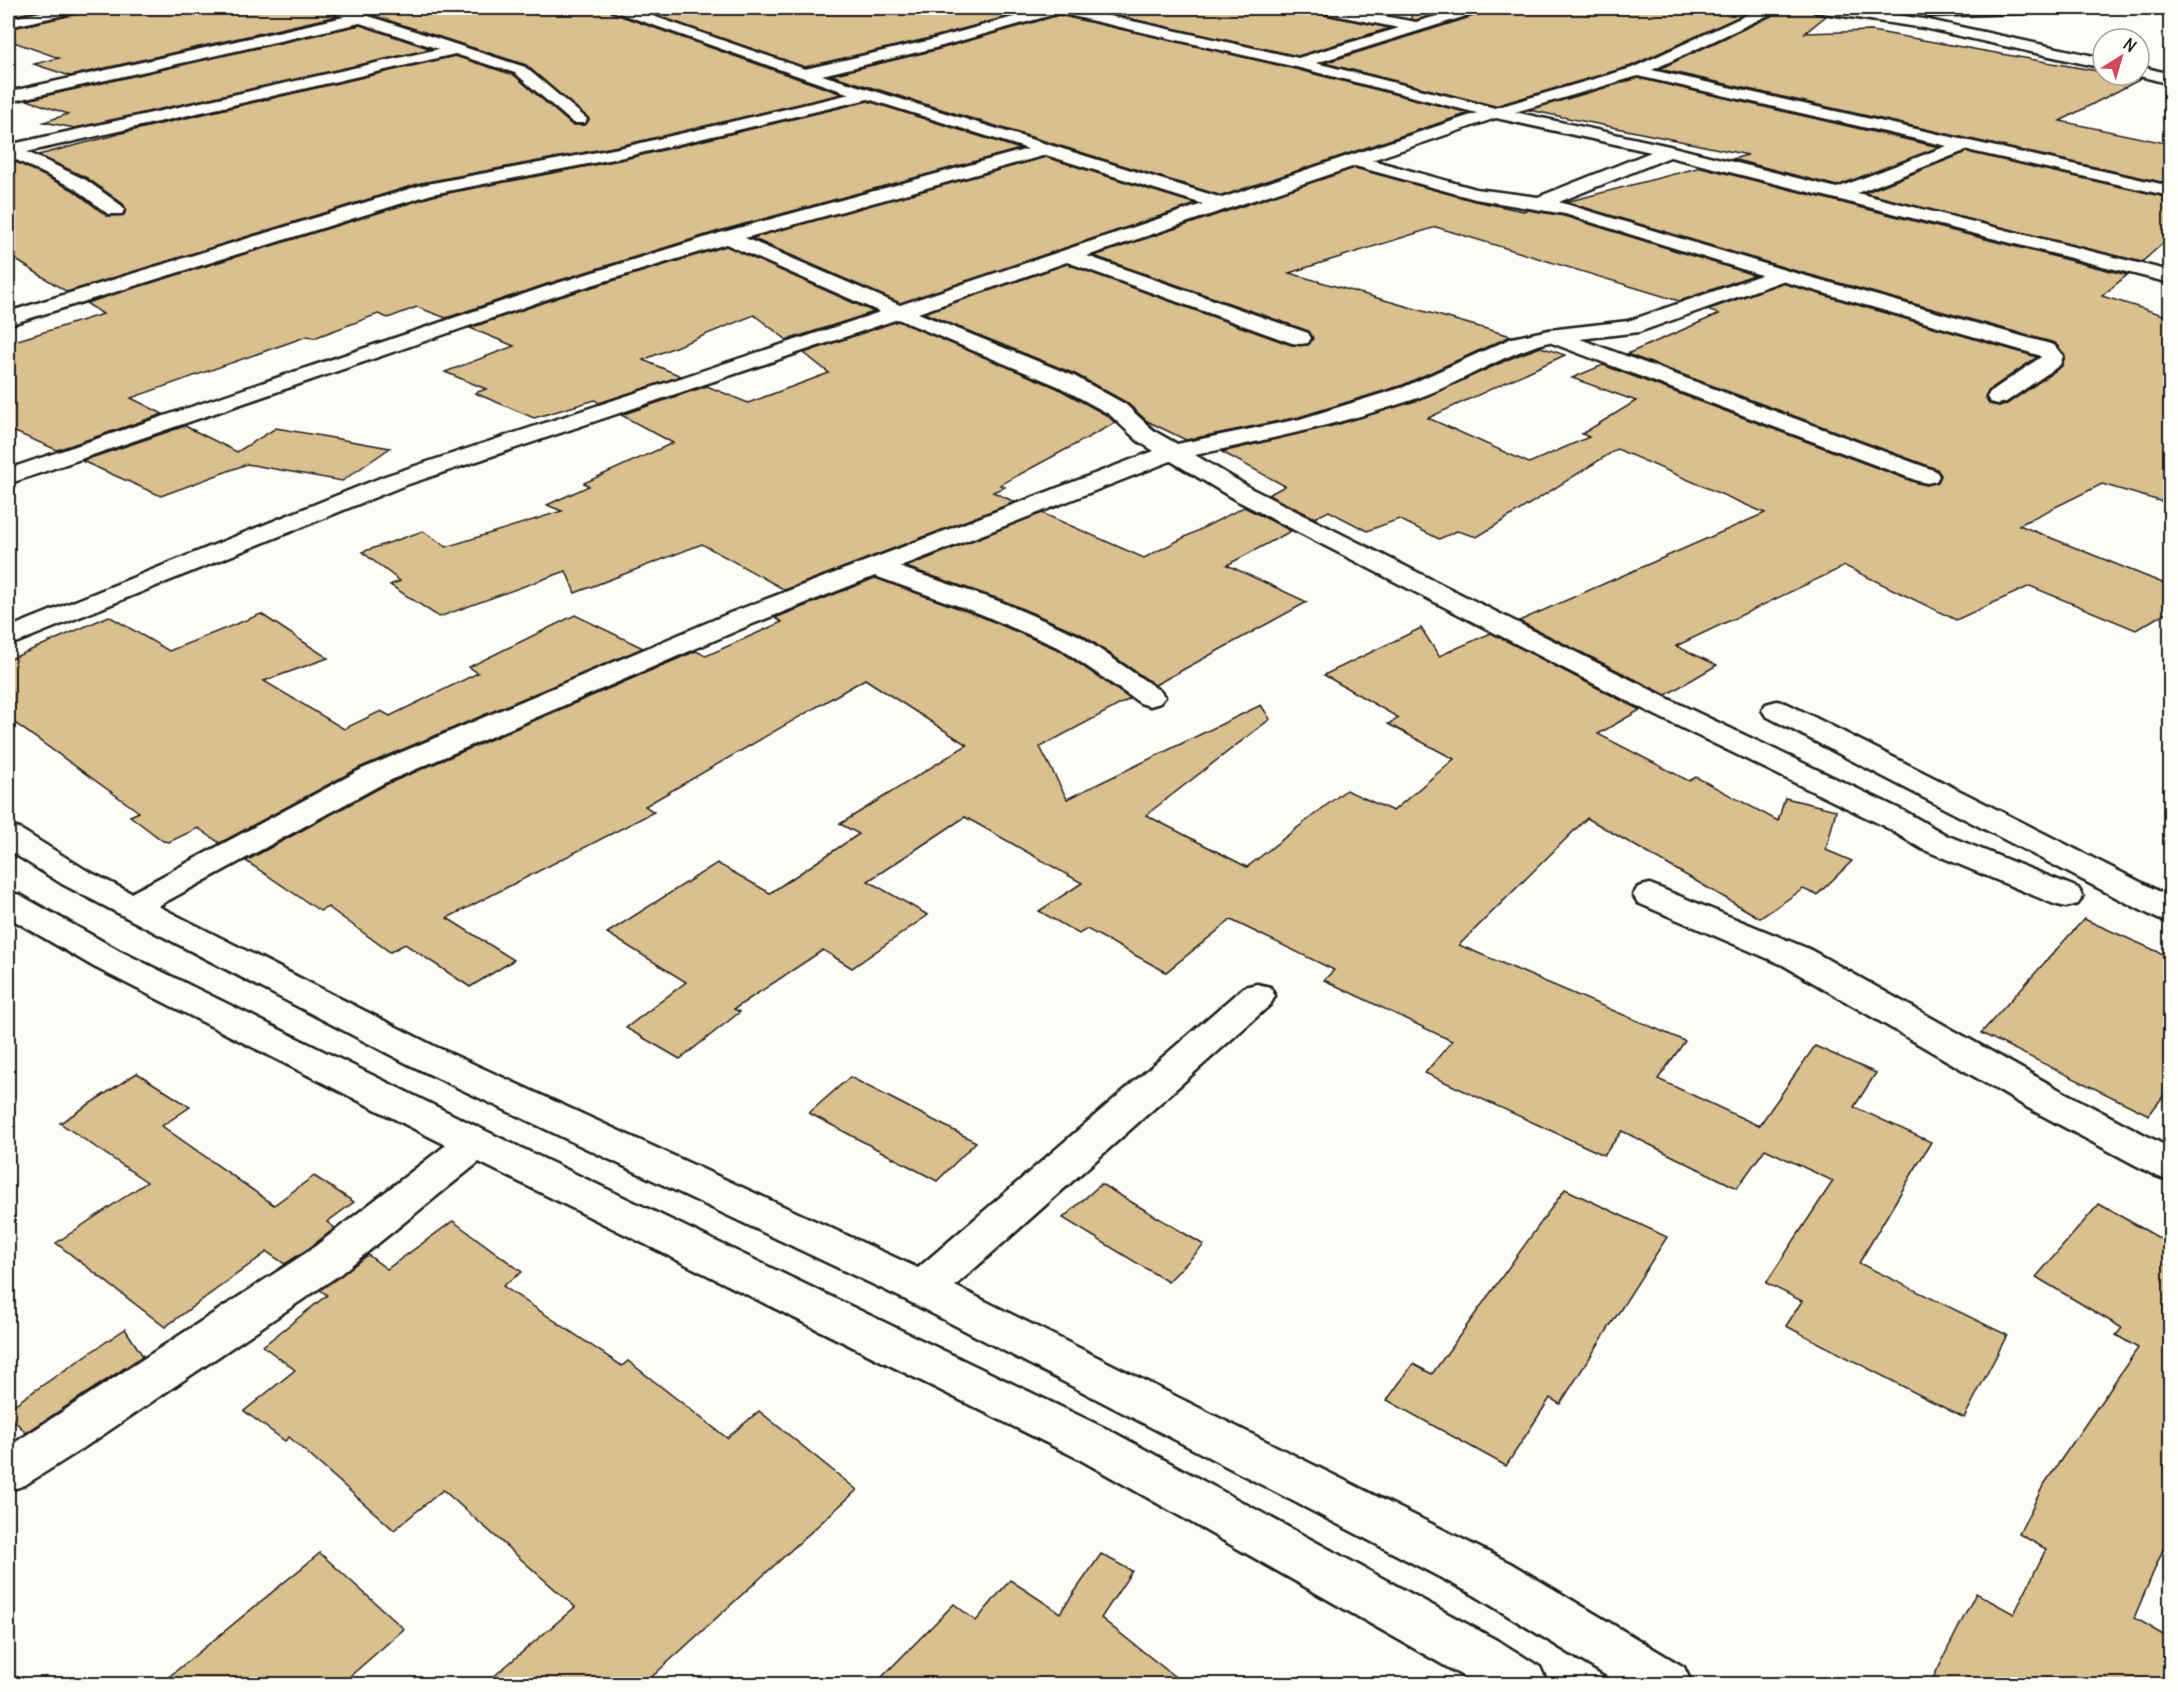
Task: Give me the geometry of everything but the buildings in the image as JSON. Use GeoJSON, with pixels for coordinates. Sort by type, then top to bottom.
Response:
{"type":"FeatureCollection","features":[{"type":"Feature","properties":{"kind":"street"},"geometry":{"type":"LineString","coordinates":[[8,23],[77,8]]}},
{"type":"Feature","properties":{"kind":"street"},"geometry":{"type":"LineString","coordinates":[[329,8],[520,70],[579,118]]}},
{"type":"Feature","properties":{"kind":"street"},"geometry":{"type":"LineString","coordinates":[[618,8],[804,74],[1221,204]]}},
{"type":"Feature","properties":{"kind":"street"},"geometry":{"type":"LineString","coordinates":[[804,74],[930,45],[1059,8],[1298,63],[1495,113],[1669,150],[2170,277]]}},
{"type":"Feature","properties":{"kind":"street"},"geometry":{"type":"LineString","coordinates":[[1319,8],[1415,27]]}},
{"type":"Feature","properties":{"kind":"street"},"geometry":{"type":"LineString","coordinates":[[1298,63],[1477,8]]}},
{"type":"Feature","properties":{"kind":"street"},"geometry":{"type":"LineString","coordinates":[[8,638],[394,481],[1495,113],[1637,71],[1772,8]]}},
{"type":"Feature","properties":{"kind":"street"},"geometry":{"type":"LineString","coordinates":[[1816,8],[1874,14],[2009,40],[2091,60]]}},
{"type":"Feature","properties":{"kind":"street"},"geometry":{"type":"LineString","coordinates":[[1874,14],[2048,8]]}},
{"type":"Feature","properties":{"kind":"street"},"geometry":{"type":"LineString","coordinates":[[8,97],[361,18]]}},
{"type":"Feature","properties":{"kind":"street"},"geometry":{"type":"LineString","coordinates":[[8,150],[457,49]]}},
{"type":"Feature","properties":{"kind":"street"},"geometry":{"type":"LineString","coordinates":[[1637,71],[2170,190]]}},
{"type":"Feature","properties":{"kind":"street"},"geometry":{"type":"LineString","coordinates":[[2151,74],[2170,79]]}},
{"type":"Feature","properties":{"kind":"street"},"geometry":{"type":"LineString","coordinates":[[8,319],[428,189],[624,152],[869,94]]}},
{"type":"Feature","properties":{"kind":"street"},"geometry":{"type":"LineString","coordinates":[[1838,194],[1968,144]]}},
{"type":"Feature","properties":{"kind":"street"},"geometry":{"type":"LineString","coordinates":[[8,150],[80,184],[115,210]]}},
{"type":"Feature","properties":{"kind":"street"},"geometry":{"type":"LineString","coordinates":[[8,477],[530,299],[727,237],[1045,150]]}},
{"type":"Feature","properties":{"kind":"street"},"geometry":{"type":"LineString","coordinates":[[1540,203],[1669,150]]}},
{"type":"Feature","properties":{"kind":"street"},"geometry":{"type":"LineString","coordinates":[[1354,160],[1475,194],[1540,203],[1570,210],[1781,274],[2046,350],[2052,356],[2052,360],[1998,397]]}},
{"type":"Feature","properties":{"kind":"street"},"geometry":{"type":"LineString","coordinates":[[727,237],[898,312],[1066,381],[1117,409],[1146,436],[1243,494],[1665,708],[1814,778],[1895,819],[1934,842],[2066,896]]}},
{"type":"Feature","properties":{"kind":"street"},"geometry":{"type":"LineString","coordinates":[[1068,256],[1300,338]]}},
{"type":"Feature","properties":{"kind":"street"},"geometry":{"type":"LineString","coordinates":[[133,906],[373,776],[740,619],[875,567],[1175,452],[1305,425],[1412,392],[1520,343],[1549,336],[1631,327],[1781,274]]}},
{"type":"Feature","properties":{"kind":"street"},"geometry":{"type":"LineString","coordinates":[[1549,336],[1927,476]]}},
{"type":"Feature","properties":{"kind":"street"},"geometry":{"type":"LineString","coordinates":[[875,567],[991,608],[1070,642],[1150,697]]}},
{"type":"Feature","properties":{"kind":"street"},"geometry":{"type":"LineString","coordinates":[[1777,710],[2170,911]]}},
{"type":"Feature","properties":{"kind":"street"},"geometry":{"type":"LineString","coordinates":[[8,836],[74,877],[421,1055],[923,1289],[1492,1578],[1666,1684]]}},
{"type":"Feature","properties":{"kind":"street"},"geometry":{"type":"LineString","coordinates":[[1650,896],[1796,957],[2044,1099],[2170,1166]]}},
{"type":"Feature","properties":{"kind":"street"},"geometry":{"type":"LineString","coordinates":[[8,903],[107,959],[476,1143],[1095,1445],[1484,1660],[1522,1684]]}},
{"type":"Feature","properties":{"kind":"street"},"geometry":{"type":"LineString","coordinates":[[923,1289],[1257,996]]}},
{"type":"Feature","properties":{"kind":"street"},"geometry":{"type":"LineString","coordinates":[[8,1471],[63,1437],[324,1263],[476,1143]]}}]}
